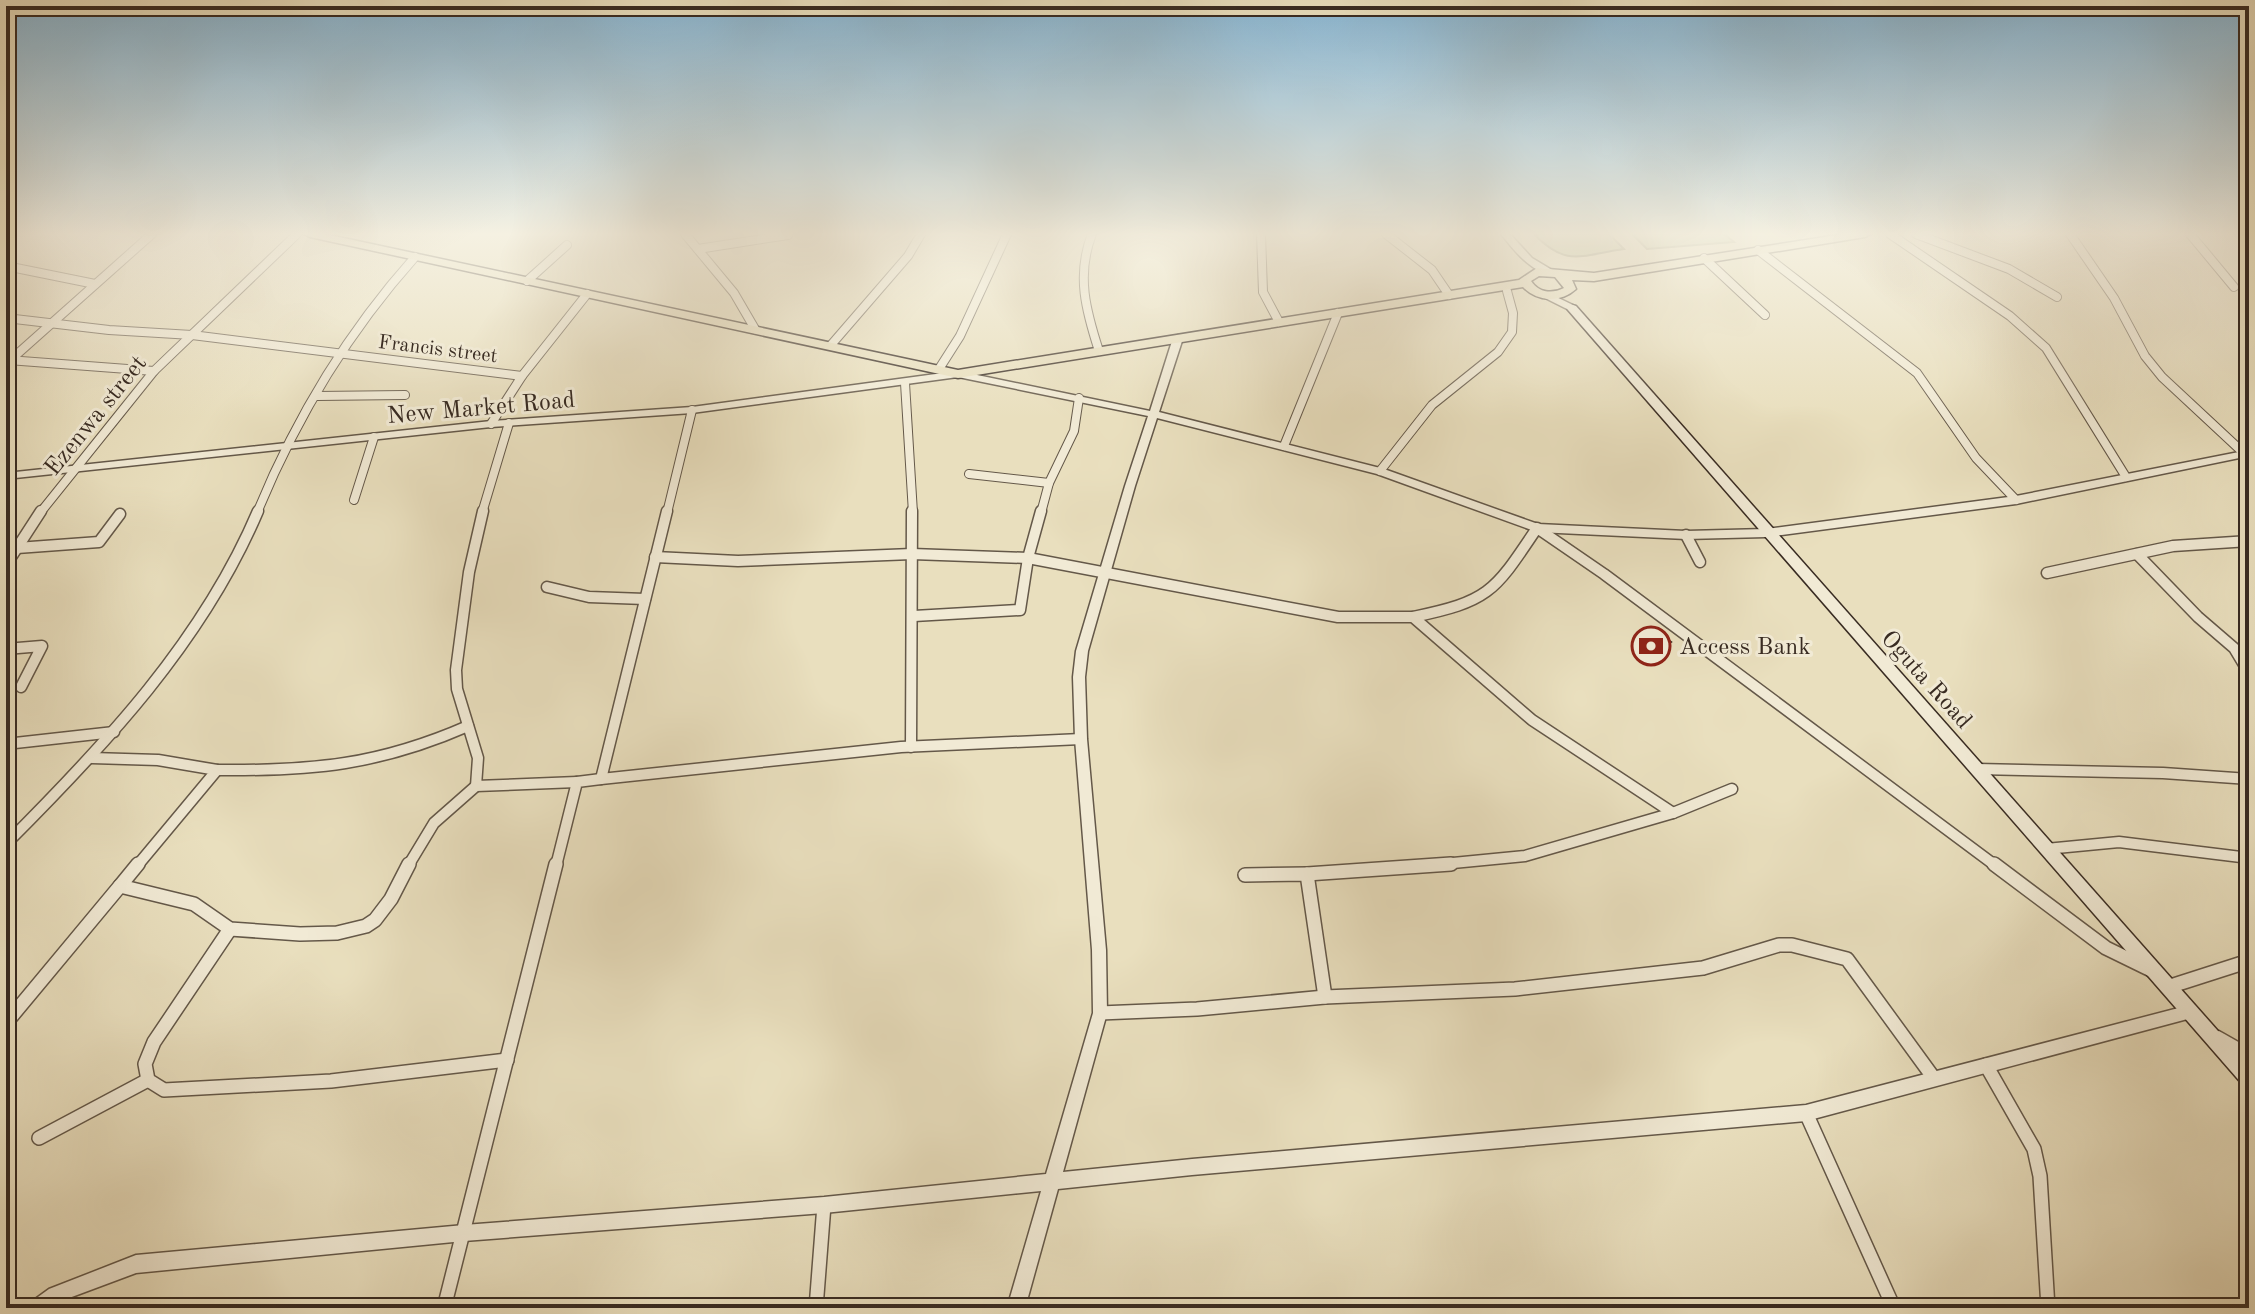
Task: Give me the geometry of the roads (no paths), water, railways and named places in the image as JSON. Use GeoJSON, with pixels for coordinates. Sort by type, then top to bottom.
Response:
{"type":"FeatureCollection","features":[{"type":"Feature","properties":{"kind":"main road"},"geometry":{"type":"LineString","coordinates":[[593,295],[958,374],[1446,295]]}},
{"type":"Feature","properties":{"kind":"main road","name":"Oguta Road"},"geometry":{"type":"LineString","coordinates":[[1572,308],[1766,533],[2249,1079]]}},
{"type":"Feature","properties":{"kind":"street"},"geometry":{"type":"LineString","coordinates":[[8,361],[82,295]]}},
{"type":"Feature","properties":{"kind":"street","name":"Ezenwa street"},"geometry":{"type":"LineString","coordinates":[[6,565],[30,525],[154,371],[233,295]]}},
{"type":"Feature","properties":{"kind":"street"},"geometry":{"type":"LineString","coordinates":[[6,844],[92,758],[166,668],[224,582],[286,448],[344,352],[383,295]]}},
{"type":"Feature","properties":{"kind":"street"},"geometry":{"type":"LineString","coordinates":[[522,376],[586,295]]}},
{"type":"Feature","properties":{"kind":"street"},"geometry":{"type":"LineString","coordinates":[[735,295],[755,329]]}},
{"type":"Feature","properties":{"kind":"street"},"geometry":{"type":"LineString","coordinates":[[831,345],[874,295]]}},
{"type":"Feature","properties":{"kind":"street"},"geometry":{"type":"LineString","coordinates":[[939,369],[960,336],[979,295]]}},
{"type":"Feature","properties":{"kind":"street"},"geometry":{"type":"LineString","coordinates":[[1082,295],[1084,310],[1099,351]]}},
{"type":"Feature","properties":{"kind":"street"},"geometry":{"type":"LineString","coordinates":[[1262,295],[1269,312],[1279,322]]}},
{"type":"Feature","properties":{"kind":"street"},"geometry":{"type":"LineString","coordinates":[[1380,471],[1432,405],[1498,352],[1512,332],[1513,313],[1508,295]]}},
{"type":"Feature","properties":{"kind":"street"},"geometry":{"type":"LineString","coordinates":[[1550,295],[1572,308]]}},
{"type":"Feature","properties":{"kind":"street"},"geometry":{"type":"LineString","coordinates":[[1567,295],[1572,308]]}},
{"type":"Feature","properties":{"kind":"street"},"geometry":{"type":"LineString","coordinates":[[1744,295],[1765,315]]}},
{"type":"Feature","properties":{"kind":"street"},"geometry":{"type":"LineString","coordinates":[[1817,295],[1917,373],[1976,458],[2016,500]]}},
{"type":"Feature","properties":{"kind":"street"},"geometry":{"type":"LineString","coordinates":[[1981,295],[2046,348],[2126,477]]}},
{"type":"Feature","properties":{"kind":"street"},"geometry":{"type":"LineString","coordinates":[[2112,295],[2145,356],[2162,377],[2247,455]]}},
{"type":"Feature","properties":{"kind":"street"},"geometry":{"type":"LineString","coordinates":[[1284,446],[1338,313]]}},
{"type":"Feature","properties":{"kind":"street","name":"Francis street"},"geometry":{"type":"LineString","coordinates":[[6,318],[344,352],[522,376],[491,424]]}},
{"type":"Feature","properties":{"kind":"street"},"geometry":{"type":"LineString","coordinates":[[1016,1308],[1100,1013],[1099,950],[1081,739],[1079,677],[1082,651],[1178,338]]}},
{"type":"Feature","properties":{"kind":"street"},"geometry":{"type":"LineString","coordinates":[[8,361],[154,371]]}},
{"type":"Feature","properties":{"kind":"street"},"geometry":{"type":"LineString","coordinates":[[958,374],[1153,414],[1380,471],[1537,528],[1604,574],[2106,948],[2130,962],[2153,970]]}},
{"type":"Feature","properties":{"kind":"street","name":"New Market Road"},"geometry":{"type":"LineString","coordinates":[[6,476],[491,424],[692,410],[958,374]]}},
{"type":"Feature","properties":{"kind":"street"},"geometry":{"type":"LineString","coordinates":[[905,383],[912,478],[914,616],[911,747]]}},
{"type":"Feature","properties":{"kind":"street"},"geometry":{"type":"LineString","coordinates":[[317,396],[405,395]]}},
{"type":"Feature","properties":{"kind":"street"},"geometry":{"type":"LineString","coordinates":[[914,616],[1020,610],[1028,558],[1049,483],[1074,431],[1079,398]]}},
{"type":"Feature","properties":{"kind":"street"},"geometry":{"type":"LineString","coordinates":[[601,779],[692,410]]}},
{"type":"Feature","properties":{"kind":"street"},"geometry":{"type":"LineString","coordinates":[[476,786],[478,758],[457,689],[458,649],[469,572],[484,506],[509,423]]}},
{"type":"Feature","properties":{"kind":"street"},"geometry":{"type":"LineString","coordinates":[[354,500],[374,437]]}},
{"type":"Feature","properties":{"kind":"street"},"geometry":{"type":"LineString","coordinates":[[1537,528],[1686,535],[1766,533],[2016,500],[2247,455]]}},
{"type":"Feature","properties":{"kind":"street"},"geometry":{"type":"LineString","coordinates":[[969,474],[1049,483]]}},
{"type":"Feature","properties":{"kind":"street"},"geometry":{"type":"LineString","coordinates":[[17,548],[99,542],[120,514]]}},
{"type":"Feature","properties":{"kind":"street"},"geometry":{"type":"LineString","coordinates":[[655,557],[738,561],[912,554],[1028,558],[1338,617],[1413,617],[1468,603],[1484,595],[1498,583],[1537,528]]}},
{"type":"Feature","properties":{"kind":"street"},"geometry":{"type":"LineString","coordinates":[[1686,535],[1700,562]]}},
{"type":"Feature","properties":{"kind":"street"},"geometry":{"type":"LineString","coordinates":[[2047,573],[2137,554],[2227,540],[2249,541]]}},
{"type":"Feature","properties":{"kind":"street"},"geometry":{"type":"LineString","coordinates":[[2137,554],[2198,617],[2234,648],[2249,673]]}},
{"type":"Feature","properties":{"kind":"street"},"geometry":{"type":"LineString","coordinates":[[547,587],[589,597],[645,599]]}},
{"type":"Feature","properties":{"kind":"street"},"geometry":{"type":"LineString","coordinates":[[1413,617],[1532,720],[1673,813]]}},
{"type":"Feature","properties":{"kind":"street"},"geometry":{"type":"LineString","coordinates":[[6,649],[42,646],[21,687]]}},
{"type":"Feature","properties":{"kind":"street"},"geometry":{"type":"LineString","coordinates":[[2234,648],[2249,649]]}},
{"type":"Feature","properties":{"kind":"street"},"geometry":{"type":"LineString","coordinates":[[92,758],[158,760],[217,770],[296,771],[348,767],[389,758],[468,726]]}},
{"type":"Feature","properties":{"kind":"street"},"geometry":{"type":"LineString","coordinates":[[6,744],[114,732]]}},
{"type":"Feature","properties":{"kind":"street"},"geometry":{"type":"LineString","coordinates":[[120,886],[163,895],[215,913],[230,929],[290,934],[352,931],[370,925],[385,908],[423,837],[440,816],[476,786],[577,782],[911,747],[1081,739]]}},
{"type":"Feature","properties":{"kind":"street"},"geometry":{"type":"LineString","coordinates":[[1977,769],[2163,773],[2249,779]]}},
{"type":"Feature","properties":{"kind":"street"},"geometry":{"type":"LineString","coordinates":[[6,1023],[217,770]]}},
{"type":"Feature","properties":{"kind":"street"},"geometry":{"type":"LineString","coordinates":[[444,1308],[577,782]]}},
{"type":"Feature","properties":{"kind":"street"},"geometry":{"type":"LineString","coordinates":[[1245,875],[1470,863],[1525,856],[1673,813],[1732,789]]}},
{"type":"Feature","properties":{"kind":"street"},"geometry":{"type":"LineString","coordinates":[[2046,849],[2119,842],[2249,858]]}},
{"type":"Feature","properties":{"kind":"street"},"geometry":{"type":"LineString","coordinates":[[1307,874],[1325,997]]}},
{"type":"Feature","properties":{"kind":"street"},"geometry":{"type":"LineString","coordinates":[[230,929],[154,1042],[145,1064],[148,1080],[164,1090],[331,1081],[507,1060]]}},
{"type":"Feature","properties":{"kind":"street"},"geometry":{"type":"LineString","coordinates":[[1100,1013],[1197,1009],[1325,997],[1515,989],[1703,968],[1779,945],[1792,945],[1847,959],[1933,1077]]}},
{"type":"Feature","properties":{"kind":"street"},"geometry":{"type":"LineString","coordinates":[[2168,987],[2249,961]]}},
{"type":"Feature","properties":{"kind":"street"},"geometry":{"type":"LineString","coordinates":[[37,1308],[55,1295],[136,1264],[464,1233],[824,1205],[1052,1181],[1806,1113],[1933,1077],[2190,1012]]}},
{"type":"Feature","properties":{"kind":"street"},"geometry":{"type":"LineString","coordinates":[[2206,1030],[2249,1057]]}},
{"type":"Feature","properties":{"kind":"street"},"geometry":{"type":"LineString","coordinates":[[1986,1065],[2017,1117],[2037,1163],[2048,1308]]}},
{"type":"Feature","properties":{"kind":"street"},"geometry":{"type":"LineString","coordinates":[[39,1138],[148,1080]]}},
{"type":"Feature","properties":{"kind":"street"},"geometry":{"type":"LineString","coordinates":[[1806,1113],[1889,1307]]}},
{"type":"Feature","properties":{"kind":"street"},"geometry":{"type":"LineString","coordinates":[[816,1308],[824,1205]]}},
{"type":"Feature","properties":{"kind":"place","name":"Access Bank"},"geometry":{"type":"Point","coordinates":[1651,646]}}]}
